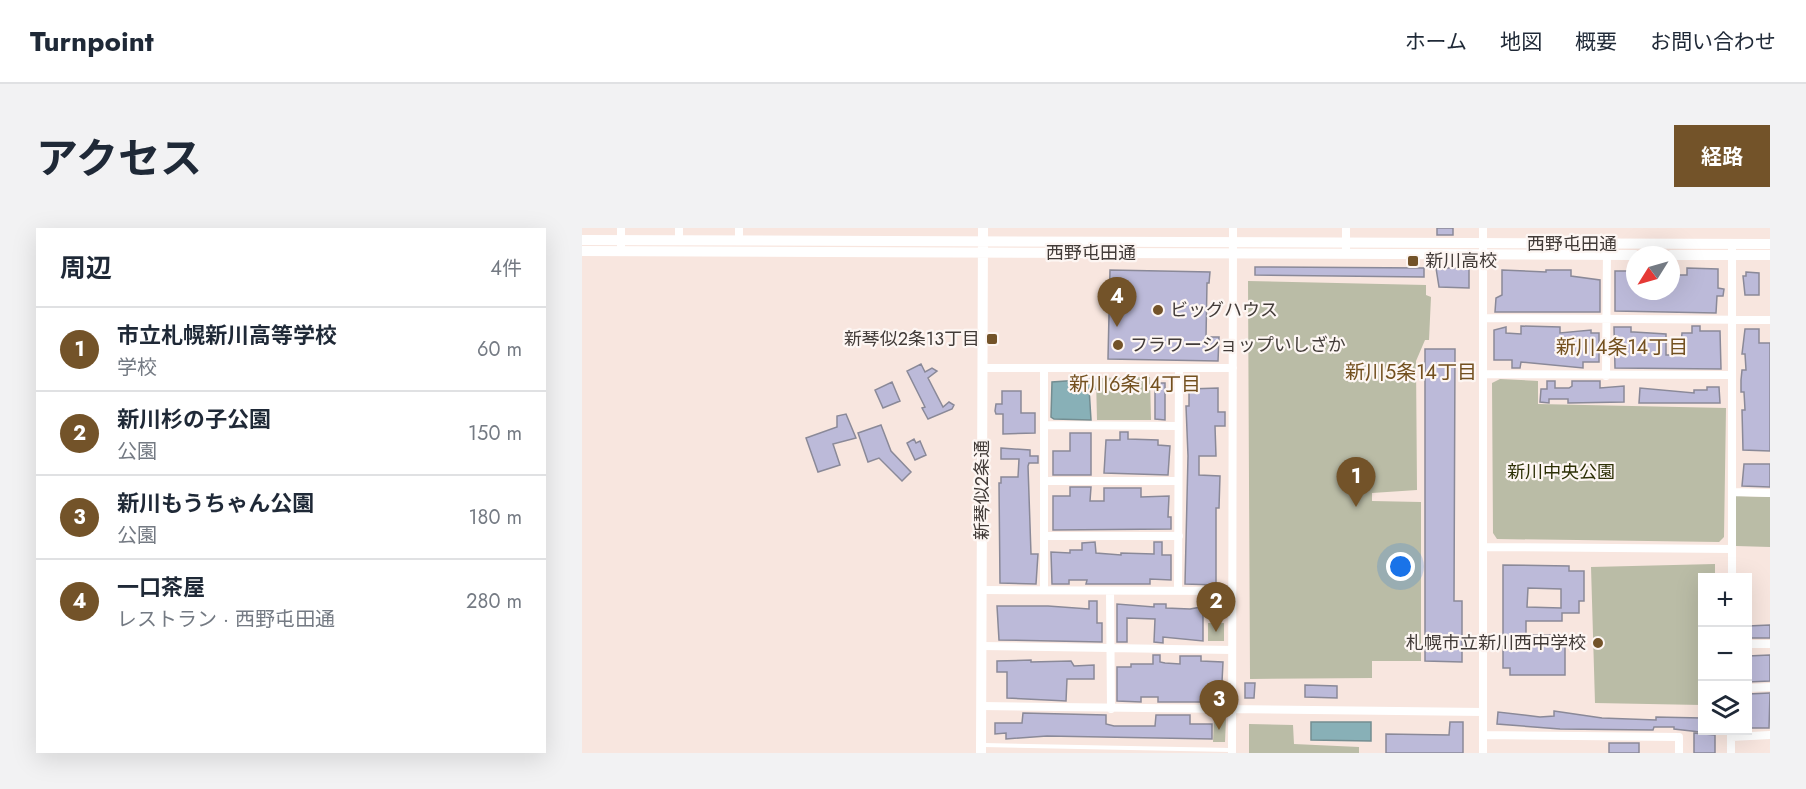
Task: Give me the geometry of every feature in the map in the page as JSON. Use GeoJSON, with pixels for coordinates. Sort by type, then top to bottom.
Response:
{"type":"FeatureCollection","features":[{"type":"Feature","properties":{"kind":"street"},"geometry":{"type":"LineString","coordinates":[[621,228],[621,246]]}},
{"type":"Feature","properties":{"kind":"street"},"geometry":{"type":"LineString","coordinates":[[679,228],[679,240]]}},
{"type":"Feature","properties":{"kind":"street"},"geometry":{"type":"LineString","coordinates":[[739,228],[739,241]]}},
{"type":"Feature","properties":{"kind":"street","name":"新琴似2条通"},"geometry":{"type":"LineString","coordinates":[[981,749],[983,228]]}},
{"type":"Feature","properties":{"kind":"street"},"geometry":{"type":"LineString","coordinates":[[1232,752],[1233,228]]}},
{"type":"Feature","properties":{"kind":"street"},"geometry":{"type":"LineString","coordinates":[[1346,228],[1346,254]]}},
{"type":"Feature","properties":{"kind":"street"},"geometry":{"type":"LineString","coordinates":[[1483,228],[1483,753]]}},
{"type":"Feature","properties":{"kind":"street","name":"西野屯田通"},"geometry":{"type":"LineString","coordinates":[[582,240],[621,246],[1346,243],[1483,249],[1732,249],[1770,255]]}},
{"type":"Feature","properties":{"kind":"street","name":"西野屯田通"},"geometry":{"type":"LineString","coordinates":[[582,251],[679,240],[1233,254],[1346,254],[1483,249]]}},
{"type":"Feature","properties":{"kind":"street","name":"西野屯田通"},"geometry":{"type":"LineString","coordinates":[[1680,254],[1770,244]]}},
{"type":"Feature","properties":{"kind":"street"},"geometry":{"type":"LineString","coordinates":[[1732,249],[1732,573]]}},
{"type":"Feature","properties":{"kind":"street"},"geometry":{"type":"LineString","coordinates":[[1606,376],[1607,250]]}},
{"type":"Feature","properties":{"kind":"street","name":"西野屯田通"},"geometry":{"type":"LineString","coordinates":[[1607,250],[1626,253]]}},
{"type":"Feature","properties":{"kind":"street"},"geometry":{"type":"LineString","coordinates":[[1483,318],[1770,320]]}},
{"type":"Feature","properties":{"kind":"street"},"geometry":{"type":"LineString","coordinates":[[982,368],[1233,368]]}},
{"type":"Feature","properties":{"kind":"street"},"geometry":{"type":"LineString","coordinates":[[1044,368],[1044,591]]}},
{"type":"Feature","properties":{"kind":"street"},"geometry":{"type":"LineString","coordinates":[[1178,591],[1179,368]]}},
{"type":"Feature","properties":{"kind":"street"},"geometry":{"type":"LineString","coordinates":[[1483,374],[1732,375]]}},
{"type":"Feature","properties":{"kind":"street"},"geometry":{"type":"LineString","coordinates":[[1045,425],[1178,426]]}},
{"type":"Feature","properties":{"kind":"street"},"geometry":{"type":"LineString","coordinates":[[1044,481],[1179,481]]}},
{"type":"Feature","properties":{"kind":"street"},"geometry":{"type":"LineString","coordinates":[[1732,492],[1770,493]]}},
{"type":"Feature","properties":{"kind":"street"},"geometry":{"type":"LineString","coordinates":[[1044,536],[1179,536]]}},
{"type":"Feature","properties":{"kind":"street"},"geometry":{"type":"LineString","coordinates":[[1484,547],[1732,549]]}},
{"type":"Feature","properties":{"kind":"street"},"geometry":{"type":"LineString","coordinates":[[981,590],[1232,591]]}},
{"type":"Feature","properties":{"kind":"street"},"geometry":{"type":"LineString","coordinates":[[1110,591],[1111,710]]}},
{"type":"Feature","properties":{"kind":"street"},"geometry":{"type":"LineString","coordinates":[[1752,644],[1770,644]]}},
{"type":"Feature","properties":{"kind":"street"},"geometry":{"type":"LineString","coordinates":[[981,646],[1232,650]]}},
{"type":"Feature","properties":{"kind":"street"},"geometry":{"type":"LineString","coordinates":[[1752,688],[1770,687]]}},
{"type":"Feature","properties":{"kind":"street"},"geometry":{"type":"LineString","coordinates":[[981,706],[1111,710],[1483,712]]}},
{"type":"Feature","properties":{"kind":"street"},"geometry":{"type":"LineString","coordinates":[[1483,735],[1679,737],[1679,753]]}},
{"type":"Feature","properties":{"kind":"street"},"geometry":{"type":"LineString","coordinates":[[1731,735],[1731,753]]}},
{"type":"Feature","properties":{"kind":"street"},"geometry":{"type":"LineString","coordinates":[[1752,735],[1770,735]]}},
{"type":"Feature","properties":{"kind":"lane"},"geometry":{"type":"LineString","coordinates":[[981,749],[1031,750],[1084,747],[1232,752]]}},
{"type":"Feature","properties":{"kind":"lane"},"geometry":{"type":"LineString","coordinates":[[1084,747],[1084,753]]}},
{"type":"Feature","properties":{"kind":"green space"},"geometry":{"type":"Polygon","coordinates":[[[1248,281],[1426,285],[1426,295],[1431,297],[1429,340],[1425,340],[1416,361],[1417,490],[1372,493],[1372,501],[1421,502],[1421,661],[1372,661],[1372,678],[1250,679],[1248,281]]]}},
{"type":"Feature","properties":{"kind":"green space"},"geometry":{"type":"Polygon","coordinates":[[[1150,377],[1151,420],[1097,420],[1096,378],[1150,377]]]}},
{"type":"Feature","properties":{"kind":"green space","name":"新川中央公園"},"geometry":{"type":"Polygon","coordinates":[[[1500,379],[1538,381],[1538,404],[1726,408],[1724,537],[1719,542],[1497,539],[1493,533],[1492,383],[1500,379]]]}},
{"type":"Feature","properties":{"kind":"green space"},"geometry":{"type":"Polygon","coordinates":[[[1735,496],[1770,497],[1770,547],[1736,546],[1735,496]]]}},
{"type":"Feature","properties":{"kind":"green space"},"geometry":{"type":"Polygon","coordinates":[[[1715,564],[1715,573],[1698,573],[1698,705],[1595,703],[1591,567],[1715,564]]]}},
{"type":"Feature","properties":{"kind":"green space"},"geometry":{"type":"Polygon","coordinates":[[[1208,623],[1224,623],[1224,641],[1208,641],[1208,623]]]}},
{"type":"Feature","properties":{"kind":"green space"},"geometry":{"type":"Polygon","coordinates":[[[1214,718],[1226,718],[1225,742],[1213,742],[1214,718]]]}},
{"type":"Feature","properties":{"kind":"green space"},"geometry":{"type":"Polygon","coordinates":[[[1249,724],[1293,725],[1294,744],[1359,747],[1359,753],[1249,753],[1249,724]]]}},
{"type":"Feature","properties":{"kind":"water"},"geometry":{"type":"Polygon","coordinates":[[[1095,379],[1095,389],[1089,388],[1091,420],[1051,417],[1052,382],[1095,379]]]}},
{"type":"Feature","properties":{"kind":"water"},"geometry":{"type":"Polygon","coordinates":[[[1311,722],[1371,722],[1371,741],[1311,740],[1311,722]]]}},
{"type":"Feature","properties":{"kind":"building"},"geometry":{"type":"Polygon","coordinates":[[[1437,228],[1453,228],[1453,235],[1437,235],[1437,228]]]}},
{"type":"Feature","properties":{"kind":"building"},"geometry":{"type":"Polygon","coordinates":[[[1255,267],[1424,268],[1424,277],[1255,275],[1255,267]]]}},
{"type":"Feature","properties":{"kind":"building"},"geometry":{"type":"Polygon","coordinates":[[[1436,268],[1469,268],[1469,288],[1439,287],[1436,268]]]}},
{"type":"Feature","properties":{"kind":"building"},"geometry":{"type":"Polygon","coordinates":[[[1687,268],[1718,269],[1718,288],[1724,289],[1723,296],[1717,296],[1716,313],[1615,311],[1615,271],[1626,271],[1626,300],[1680,300],[1680,275],[1687,275],[1687,268]]]}},
{"type":"Feature","properties":{"kind":"building","name":"ビッグハウス"},"geometry":{"type":"Polygon","coordinates":[[[1110,270],[1210,272],[1209,283],[1207,283],[1206,337],[1219,337],[1218,361],[1108,359],[1110,270]]]}},
{"type":"Feature","properties":{"kind":"building"},"geometry":{"type":"Polygon","coordinates":[[[1502,270],[1546,272],[1546,270],[1571,270],[1571,276],[1600,280],[1600,312],[1495,312],[1496,298],[1502,295],[1502,270]]]}},
{"type":"Feature","properties":{"kind":"building"},"geometry":{"type":"Polygon","coordinates":[[[1746,272],[1759,273],[1759,295],[1745,295],[1743,276],[1746,276],[1746,272]]]}},
{"type":"Feature","properties":{"kind":"building"},"geometry":{"type":"Polygon","coordinates":[[[1521,326],[1560,327],[1560,333],[1591,330],[1591,333],[1599,333],[1599,362],[1583,362],[1583,368],[1521,362],[1520,368],[1512,368],[1512,360],[1494,360],[1494,330],[1506,327],[1506,333],[1521,334],[1521,326]]]}},
{"type":"Feature","properties":{"kind":"building"},"geometry":{"type":"Polygon","coordinates":[[[1692,326],[1700,326],[1700,331],[1720,331],[1721,369],[1615,368],[1614,327],[1631,327],[1631,332],[1666,334],[1666,355],[1680,355],[1682,333],[1692,333],[1692,326]]]}},
{"type":"Feature","properties":{"kind":"building"},"geometry":{"type":"Polygon","coordinates":[[[1745,329],[1759,329],[1759,343],[1770,343],[1770,451],[1743,450],[1742,410],[1745,410],[1741,380],[1742,370],[1746,370],[1745,354],[1742,354],[1745,329]]]}},
{"type":"Feature","properties":{"kind":"building"},"geometry":{"type":"Polygon","coordinates":[[[1425,349],[1455,349],[1454,601],[1462,601],[1462,662],[1425,661],[1425,349]]]}},
{"type":"Feature","properties":{"kind":"building"},"geometry":{"type":"Polygon","coordinates":[[[921,364],[925,372],[932,368],[937,371],[928,378],[943,407],[949,402],[954,405],[952,409],[928,419],[922,408],[925,407],[907,371],[921,364]]]}},
{"type":"Feature","properties":{"kind":"building"},"geometry":{"type":"Polygon","coordinates":[[[1547,381],[1555,381],[1555,388],[1569,388],[1572,386],[1572,381],[1600,381],[1600,388],[1624,386],[1624,402],[1568,403],[1568,399],[1549,399],[1549,403],[1540,402],[1541,389],[1547,389],[1547,381]]]}},
{"type":"Feature","properties":{"kind":"building"},"geometry":{"type":"Polygon","coordinates":[[[892,382],[900,401],[883,408],[875,390],[892,382]]]}},
{"type":"Feature","properties":{"kind":"building"},"geometry":{"type":"Polygon","coordinates":[[[1155,383],[1165,383],[1165,420],[1155,419],[1155,383]]]}},
{"type":"Feature","properties":{"kind":"building"},"geometry":{"type":"Polygon","coordinates":[[[1707,387],[1719,387],[1720,403],[1639,403],[1640,388],[1694,393],[1694,390],[1707,390],[1707,387]]]}},
{"type":"Feature","properties":{"kind":"building"},"geometry":{"type":"Polygon","coordinates":[[[1218,388],[1218,412],[1225,412],[1225,426],[1215,426],[1216,456],[1199,456],[1199,475],[1220,476],[1219,508],[1216,508],[1216,585],[1185,584],[1188,456],[1186,406],[1189,406],[1189,389],[1218,388]]]}},
{"type":"Feature","properties":{"kind":"building"},"geometry":{"type":"Polygon","coordinates":[[[1002,391],[1021,391],[1021,413],[1035,413],[1035,433],[1003,434],[1003,414],[996,414],[995,411],[996,404],[1002,404],[1002,391]]]}},
{"type":"Feature","properties":{"kind":"building"},"geometry":{"type":"Polygon","coordinates":[[[846,414],[856,438],[833,444],[840,465],[818,472],[806,438],[837,427],[837,416],[846,414]]]}},
{"type":"Feature","properties":{"kind":"building"},"geometry":{"type":"Polygon","coordinates":[[[881,425],[891,451],[911,472],[902,481],[879,458],[868,462],[858,433],[881,425]]]}},
{"type":"Feature","properties":{"kind":"building"},"geometry":{"type":"Polygon","coordinates":[[[1120,432],[1128,432],[1128,439],[1158,440],[1158,445],[1170,446],[1168,475],[1104,473],[1106,440],[1120,440],[1120,432]]]}},
{"type":"Feature","properties":{"kind":"building"},"geometry":{"type":"Polygon","coordinates":[[[1070,433],[1091,433],[1091,475],[1053,475],[1053,451],[1070,451],[1070,433]]]}},
{"type":"Feature","properties":{"kind":"building"},"geometry":{"type":"Polygon","coordinates":[[[914,439],[916,443],[920,441],[926,455],[915,460],[907,443],[914,439]]]}},
{"type":"Feature","properties":{"kind":"building"},"geometry":{"type":"Polygon","coordinates":[[[1001,448],[1030,450],[1030,456],[1038,456],[1038,463],[1029,463],[1028,466],[1031,554],[1038,554],[1036,584],[1000,583],[999,483],[1001,483],[1001,477],[1018,477],[1019,459],[1001,459],[1001,448]]]}},
{"type":"Feature","properties":{"kind":"building"},"geometry":{"type":"Polygon","coordinates":[[[1744,464],[1770,464],[1770,487],[1742,486],[1744,464]]]}},
{"type":"Feature","properties":{"kind":"building"},"geometry":{"type":"Polygon","coordinates":[[[1070,487],[1091,487],[1090,501],[1104,501],[1104,488],[1141,488],[1141,497],[1169,496],[1168,517],[1171,517],[1171,529],[1053,530],[1053,496],[1070,496],[1070,487]]]}},
{"type":"Feature","properties":{"kind":"building"},"geometry":{"type":"Polygon","coordinates":[[[1095,542],[1096,553],[1121,555],[1121,553],[1154,554],[1154,542],[1162,542],[1162,555],[1171,555],[1171,580],[1150,579],[1150,584],[1086,584],[1087,580],[1069,580],[1069,584],[1052,584],[1051,552],[1070,553],[1070,550],[1082,550],[1082,543],[1095,542]]]}},
{"type":"Feature","properties":{"kind":"building"},"geometry":{"type":"Polygon","coordinates":[[[1503,565],[1569,566],[1569,571],[1584,571],[1584,601],[1579,601],[1579,613],[1562,613],[1562,621],[1526,621],[1526,635],[1565,635],[1565,675],[1510,675],[1510,668],[1503,668],[1503,565]],[[1528,588],[1527,607],[1561,608],[1561,589],[1528,588]]]}},
{"type":"Feature","properties":{"kind":"building"},"geometry":{"type":"Polygon","coordinates":[[[1089,601],[1097,601],[1097,623],[1102,623],[1102,642],[999,640],[997,606],[1089,609],[1089,601]]]}},
{"type":"Feature","properties":{"kind":"building"},"geometry":{"type":"Polygon","coordinates":[[[1201,602],[1219,602],[1219,615],[1203,615],[1203,641],[1163,637],[1163,643],[1154,642],[1155,619],[1127,618],[1127,642],[1117,642],[1117,604],[1154,607],[1154,604],[1166,604],[1166,608],[1190,609],[1201,607],[1201,602]]]}},
{"type":"Feature","properties":{"kind":"building"},"geometry":{"type":"Polygon","coordinates":[[[1770,625],[1770,638],[1752,638],[1752,626],[1770,625]]]}},
{"type":"Feature","properties":{"kind":"building"},"geometry":{"type":"Polygon","coordinates":[[[1153,655],[1160,655],[1160,662],[1165,663],[1180,664],[1180,656],[1201,656],[1201,661],[1223,662],[1221,702],[1158,702],[1158,697],[1141,697],[1141,702],[1117,701],[1117,667],[1131,667],[1131,664],[1153,664],[1153,655]]]}},
{"type":"Feature","properties":{"kind":"building"},"geometry":{"type":"Polygon","coordinates":[[[1770,655],[1770,681],[1752,682],[1752,656],[1770,655]]]}},
{"type":"Feature","properties":{"kind":"building"},"geometry":{"type":"Polygon","coordinates":[[[1031,660],[1031,662],[1071,661],[1074,666],[1094,665],[1094,679],[1067,679],[1066,701],[1007,698],[1007,672],[997,672],[997,661],[1031,660]]]}},
{"type":"Feature","properties":{"kind":"building"},"geometry":{"type":"Polygon","coordinates":[[[1245,683],[1255,683],[1254,698],[1245,698],[1245,683]]]}},
{"type":"Feature","properties":{"kind":"building"},"geometry":{"type":"Polygon","coordinates":[[[1305,685],[1337,686],[1337,698],[1305,697],[1305,685]]]}},
{"type":"Feature","properties":{"kind":"building"},"geometry":{"type":"Polygon","coordinates":[[[1770,693],[1769,728],[1752,728],[1752,694],[1770,693]]]}},
{"type":"Feature","properties":{"kind":"building"},"geometry":{"type":"Polygon","coordinates":[[[1554,711],[1602,718],[1656,720],[1656,717],[1698,718],[1698,732],[1674,729],[1674,727],[1654,727],[1653,730],[1560,729],[1497,724],[1498,712],[1540,717],[1554,716],[1554,711]]]}},
{"type":"Feature","properties":{"kind":"building"},"geometry":{"type":"Polygon","coordinates":[[[1023,713],[1106,715],[1106,724],[1114,726],[1155,726],[1156,715],[1190,715],[1190,724],[1212,724],[1212,739],[1047,736],[1006,739],[1006,733],[995,734],[995,723],[1022,723],[1023,713]]]}},
{"type":"Feature","properties":{"kind":"building"},"geometry":{"type":"Polygon","coordinates":[[[1450,722],[1463,722],[1463,753],[1386,753],[1386,734],[1449,735],[1450,722]]]}},
{"type":"Feature","properties":{"kind":"building"},"geometry":{"type":"Polygon","coordinates":[[[1694,733],[1715,735],[1715,753],[1694,753],[1694,733]]]}},
{"type":"Feature","properties":{"kind":"building"},"geometry":{"type":"Polygon","coordinates":[[[1609,743],[1639,743],[1639,753],[1609,753],[1609,743]]]}},
{"type":"Feature","properties":{"kind":"place","name":"新川高校"},"geometry":{"type":"Point","coordinates":[1413,261]}},
{"type":"Feature","properties":{"kind":"place","name":"ビッグハウス"},"geometry":{"type":"Point","coordinates":[1158,310]}},
{"type":"Feature","properties":{"kind":"place","name":"一口茶屋"},"geometry":{"type":"Point","coordinates":[1117,327]}},
{"type":"Feature","properties":{"kind":"place","name":"新琴似2条13丁目"},"geometry":{"type":"Point","coordinates":[992,339]}},
{"type":"Feature","properties":{"kind":"place","name":"フラワーショップいしざか"},"geometry":{"type":"Point","coordinates":[1118,345]}},
{"type":"Feature","properties":{"kind":"place","name":"市立札幌新川高等学校"},"geometry":{"type":"Point","coordinates":[1356,507]}},
{"type":"Feature","properties":{"kind":"place","name":"新川杉の子公園"},"geometry":{"type":"Point","coordinates":[1216,632]}},
{"type":"Feature","properties":{"kind":"place","name":"札幌市立新川西中学校"},"geometry":{"type":"Point","coordinates":[1598,643]}},
{"type":"Feature","properties":{"kind":"place","name":"新川もうちゃん公園"},"geometry":{"type":"Point","coordinates":[1219,730]}},
{"type":"Feature","properties":{"kind":"district","name":"新川4条14丁目"},"geometry":{"type":"Point","coordinates":[1622,347]}},
{"type":"Feature","properties":{"kind":"district","name":"新川5条14丁目"},"geometry":{"type":"Point","coordinates":[1411,372]}},
{"type":"Feature","properties":{"kind":"district","name":"新川6条14丁目"},"geometry":{"type":"Point","coordinates":[1135,384]}}]}
